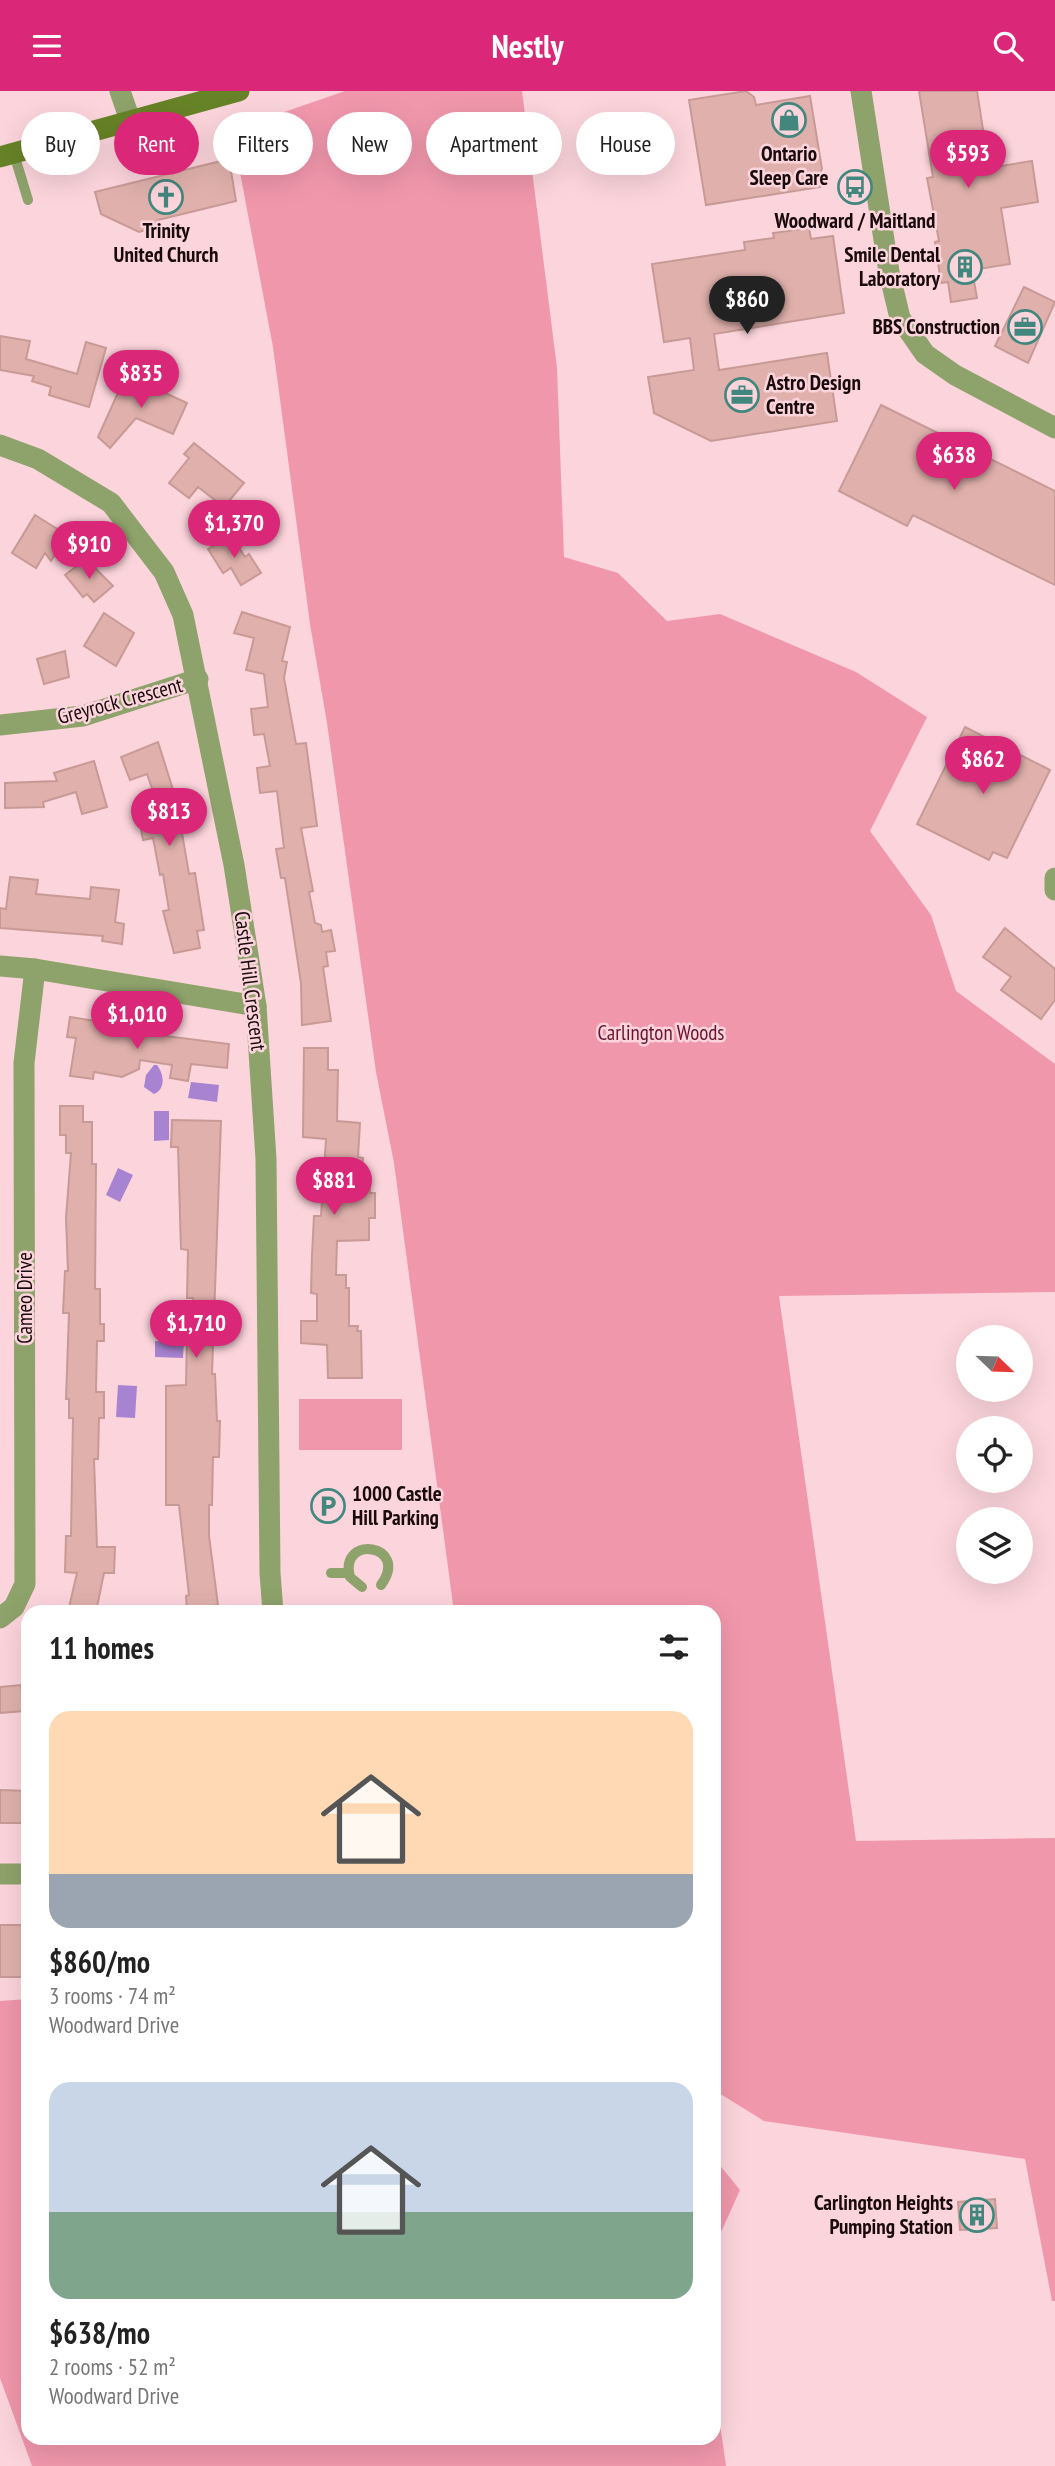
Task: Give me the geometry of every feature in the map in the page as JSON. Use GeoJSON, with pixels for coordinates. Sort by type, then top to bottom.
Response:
{"type":"FeatureCollection","features":[{"type":"Feature","properties":{"kind":"main road"},"geometry":{"type":"LineString","coordinates":[[168,112],[239,91]]}},
{"type":"Feature","properties":{"kind":"main road"},"geometry":{"type":"LineString","coordinates":[[7,156],[114,128]]}},
{"type":"Feature","properties":{"kind":"street"},"geometry":{"type":"LineString","coordinates":[[120,91],[127,112]]}},
{"type":"Feature","properties":{"kind":"street"},"geometry":{"type":"LineString","coordinates":[[861,91],[889,272],[900,318],[925,355],[955,375],[1055,428]]}},
{"type":"Feature","properties":{"kind":"street","name":"Castle Hill Crescent"},"geometry":{"type":"LineString","coordinates":[[0,445],[38,459],[111,503],[164,572],[183,615],[234,865],[256,1006],[266,1159],[272,1605]]}},
{"type":"Feature","properties":{"kind":"street","name":"Greyrock Crescent"},"geometry":{"type":"LineString","coordinates":[[0,725],[83,716],[198,679]]}},
{"type":"Feature","properties":{"kind":"street"},"geometry":{"type":"LineString","coordinates":[[1055,878],[1055,890]]}},
{"type":"Feature","properties":{"kind":"street"},"geometry":{"type":"LineString","coordinates":[[0,966],[34,969],[256,1006]]}},
{"type":"Feature","properties":{"kind":"street","name":"Cameo Drive"},"geometry":{"type":"LineString","coordinates":[[0,1618],[14,1607],[25,1584],[24,1063],[34,969]]}},
{"type":"Feature","properties":{"kind":"street"},"geometry":{"type":"LineString","coordinates":[[0,1874],[21,1874]]}},
{"type":"Feature","properties":{"kind":"lane"},"geometry":{"type":"LineString","coordinates":[[7,156],[28,200]]}},
{"type":"Feature","properties":{"kind":"lane"},"geometry":{"type":"LineString","coordinates":[[362,1587],[354,1582],[349,1573],[349,1564],[356,1552],[375,1549],[388,1563],[387,1576],[381,1585]]}},
{"type":"Feature","properties":{"kind":"lane"},"geometry":{"type":"LineString","coordinates":[[331,1573],[349,1573]]}},
{"type":"Feature","properties":{"kind":"green space","name":"Carlington Woods"},"geometry":{"type":"Polygon","coordinates":[[[345,91],[522,91],[525,112],[426,112],[426,175],[533,175],[557,368],[564,557],[618,573],[667,621],[720,614],[856,672],[927,717],[870,831],[931,915],[956,991],[1055,1064],[1055,1292],[779,1296],[856,1841],[1055,1838],[1055,2301],[1052,2301],[1025,2159],[764,2121],[721,2094],[721,1605],[453,1605],[394,1163],[376,1072],[327,723],[310,624],[273,347],[241,175],[313,175],[313,112],[284,112],[345,91]]]}},
{"type":"Feature","properties":{"kind":"green space"},"geometry":{"type":"Polygon","coordinates":[[[299,1399],[402,1399],[402,1450],[299,1450],[299,1399]]]}},
{"type":"Feature","properties":{"kind":"green space"},"geometry":{"type":"Polygon","coordinates":[[[21,2000],[21,2436],[0,2378],[0,2001],[21,2000]]]}},
{"type":"Feature","properties":{"kind":"green space"},"geometry":{"type":"Polygon","coordinates":[[[721,2167],[740,2190],[721,2232],[721,2167]]]}},
{"type":"Feature","properties":{"kind":"green space"},"geometry":{"type":"Polygon","coordinates":[[[721,2431],[726,2466],[32,2466],[24,2445],[721,2445],[721,2431]]]}},
{"type":"Feature","properties":{"kind":"shaded area"},"geometry":{"type":"Polygon","coordinates":[[[157,1065],[163,1081],[161,1089],[154,1094],[144,1087],[146,1075],[157,1065]]]}},
{"type":"Feature","properties":{"kind":"shaded area"},"geometry":{"type":"Polygon","coordinates":[[[191,1082],[219,1085],[217,1102],[188,1098],[191,1082]]]}},
{"type":"Feature","properties":{"kind":"shaded area"},"geometry":{"type":"Polygon","coordinates":[[[154,1111],[169,1111],[169,1140],[154,1141],[154,1111]]]}},
{"type":"Feature","properties":{"kind":"shaded area"},"geometry":{"type":"Polygon","coordinates":[[[118,1168],[133,1175],[120,1202],[106,1195],[118,1168]]]}},
{"type":"Feature","properties":{"kind":"shaded area"},"geometry":{"type":"Polygon","coordinates":[[[155,1341],[184,1342],[183,1358],[155,1357],[155,1341]]]}},
{"type":"Feature","properties":{"kind":"shaded area"},"geometry":{"type":"Polygon","coordinates":[[[118,1385],[137,1386],[135,1418],[116,1417],[118,1385]]]}},
{"type":"Feature","properties":{"kind":"building"},"geometry":{"type":"Polygon","coordinates":[[[746,91],[754,97],[756,105],[810,96],[822,169],[818,175],[820,187],[706,205],[689,100],[746,91]]]}},
{"type":"Feature","properties":{"kind":"building"},"geometry":{"type":"Polygon","coordinates":[[[919,91],[977,91],[989,168],[1032,161],[1038,202],[1001,208],[1010,264],[972,270],[977,298],[951,302],[948,282],[941,283],[935,242],[939,241],[927,178],[933,177],[919,91]]]}},
{"type":"Feature","properties":{"kind":"building","name":"Trinity United Church"},"geometry":{"type":"Polygon","coordinates":[[[213,163],[213,175],[232,175],[236,201],[158,220],[160,226],[139,232],[101,214],[95,192],[164,175],[199,175],[199,166],[213,163]]]}},
{"type":"Feature","properties":{"kind":"building"},"geometry":{"type":"Polygon","coordinates":[[[809,228],[811,239],[833,236],[844,313],[714,334],[719,370],[827,353],[837,421],[711,441],[654,413],[648,377],[694,370],[690,338],[664,342],[652,264],[745,250],[744,242],[774,238],[773,233],[809,228]]]}},
{"type":"Feature","properties":{"kind":"building","name":"BBS Construction"},"geometry":{"type":"Polygon","coordinates":[[[1024,287],[1055,302],[1028,363],[995,346],[1024,287]]]}},
{"type":"Feature","properties":{"kind":"building"},"geometry":{"type":"Polygon","coordinates":[[[0,336],[30,341],[26,359],[77,374],[86,342],[106,348],[89,407],[49,395],[51,387],[32,381],[34,376],[0,370],[0,336]]]}},
{"type":"Feature","properties":{"kind":"building"},"geometry":{"type":"Polygon","coordinates":[[[126,375],[187,403],[173,434],[136,418],[110,448],[98,437],[126,375]]]}},
{"type":"Feature","properties":{"kind":"building"},"geometry":{"type":"Polygon","coordinates":[[[881,405],[1055,491],[1055,585],[913,515],[907,526],[839,491],[881,405]]]}},
{"type":"Feature","properties":{"kind":"building"},"geometry":{"type":"Polygon","coordinates":[[[194,443],[244,483],[224,507],[198,487],[189,498],[169,483],[189,458],[184,454],[194,443]]]}},
{"type":"Feature","properties":{"kind":"building"},"geometry":{"type":"Polygon","coordinates":[[[35,515],[67,535],[51,561],[45,553],[36,568],[12,553],[35,515]]]}},
{"type":"Feature","properties":{"kind":"building"},"geometry":{"type":"Polygon","coordinates":[[[231,535],[245,557],[249,554],[261,573],[241,585],[231,568],[223,573],[208,549],[231,535]]]}},
{"type":"Feature","properties":{"kind":"building"},"geometry":{"type":"Polygon","coordinates":[[[86,559],[113,586],[94,602],[87,594],[83,597],[65,575],[86,559]]]}},
{"type":"Feature","properties":{"kind":"building"},"geometry":{"type":"Polygon","coordinates":[[[242,612],[290,627],[282,661],[287,662],[284,678],[296,744],[306,743],[317,826],[301,828],[313,891],[309,892],[315,923],[321,925],[322,932],[331,930],[335,951],[326,952],[328,966],[323,967],[331,1021],[302,1025],[301,983],[285,878],[281,878],[276,849],[284,848],[277,791],[260,793],[257,768],[270,766],[264,734],[254,735],[251,709],[268,707],[264,674],[246,670],[254,638],[234,633],[242,612]]]}},
{"type":"Feature","properties":{"kind":"building"},"geometry":{"type":"Polygon","coordinates":[[[104,613],[134,633],[116,666],[84,646],[104,613]]]}},
{"type":"Feature","properties":{"kind":"building"},"geometry":{"type":"Polygon","coordinates":[[[65,651],[69,677],[44,684],[37,659],[65,651]]]}},
{"type":"Feature","properties":{"kind":"building"},"geometry":{"type":"Polygon","coordinates":[[[965,727],[1050,770],[1007,858],[993,852],[989,860],[917,824],[965,727]]]}},
{"type":"Feature","properties":{"kind":"building"},"geometry":{"type":"Polygon","coordinates":[[[158,742],[175,796],[180,795],[187,832],[182,833],[189,874],[195,873],[204,930],[197,931],[200,948],[174,953],[163,911],[169,910],[163,874],[160,875],[153,838],[143,840],[138,812],[159,808],[147,774],[130,780],[121,757],[158,742]]]}},
{"type":"Feature","properties":{"kind":"building"},"geometry":{"type":"Polygon","coordinates":[[[94,761],[107,807],[82,814],[76,792],[43,802],[44,807],[5,808],[5,783],[57,781],[54,773],[94,761]]]}},
{"type":"Feature","properties":{"kind":"building"},"geometry":{"type":"Polygon","coordinates":[[[10,877],[38,880],[36,894],[90,899],[91,887],[119,890],[115,922],[124,924],[122,944],[102,941],[103,936],[0,928],[0,908],[6,909],[10,877]]]}},
{"type":"Feature","properties":{"kind":"building"},"geometry":{"type":"Polygon","coordinates":[[[1005,928],[1055,969],[1055,1000],[1041,1019],[1001,990],[1011,977],[983,957],[1005,928]]]}},
{"type":"Feature","properties":{"kind":"building"},"geometry":{"type":"Polygon","coordinates":[[[70,1017],[109,1023],[109,1026],[150,1034],[229,1044],[227,1068],[191,1064],[188,1081],[170,1078],[172,1065],[140,1060],[139,1069],[122,1077],[94,1072],[93,1079],[70,1076],[76,1038],[67,1037],[70,1017]]]}},
{"type":"Feature","properties":{"kind":"building"},"geometry":{"type":"Polygon","coordinates":[[[304,1048],[328,1048],[328,1070],[338,1070],[337,1121],[360,1123],[358,1157],[363,1158],[361,1181],[369,1181],[370,1193],[375,1193],[375,1218],[369,1218],[369,1240],[337,1241],[336,1275],[346,1275],[346,1288],[349,1288],[349,1326],[358,1326],[357,1331],[361,1331],[362,1378],[328,1378],[327,1345],[301,1343],[301,1321],[317,1321],[317,1294],[311,1293],[312,1255],[314,1216],[321,1216],[326,1139],[303,1137],[304,1048]]]}},
{"type":"Feature","properties":{"kind":"building"},"geometry":{"type":"Polygon","coordinates":[[[60,1106],[83,1106],[83,1122],[92,1122],[92,1164],[96,1164],[95,1289],[100,1289],[100,1324],[104,1324],[104,1341],[97,1341],[96,1392],[104,1392],[104,1418],[99,1418],[98,1459],[94,1459],[97,1547],[115,1547],[114,1573],[104,1573],[97,1605],[70,1605],[77,1573],[65,1572],[66,1536],[71,1536],[73,1418],[69,1418],[69,1399],[66,1399],[69,1313],[63,1313],[65,1271],[68,1271],[66,1218],[71,1153],[66,1153],[66,1135],[60,1135],[60,1106]]]}},
{"type":"Feature","properties":{"kind":"building"},"geometry":{"type":"Polygon","coordinates":[[[172,1120],[221,1121],[212,1374],[215,1374],[217,1421],[220,1421],[219,1457],[213,1457],[212,1505],[209,1505],[209,1536],[218,1605],[187,1605],[186,1596],[189,1595],[179,1505],[166,1505],[166,1386],[186,1385],[187,1333],[192,1333],[193,1298],[187,1298],[188,1250],[181,1249],[178,1147],[171,1147],[172,1120]]]}},
{"type":"Feature","properties":{"kind":"building"},"geometry":{"type":"Polygon","coordinates":[[[21,1685],[21,1711],[0,1713],[0,1687],[21,1685]]]}},
{"type":"Feature","properties":{"kind":"building"},"geometry":{"type":"Polygon","coordinates":[[[0,1790],[21,1791],[21,1823],[0,1823],[0,1790]]]}},
{"type":"Feature","properties":{"kind":"building"},"geometry":{"type":"Polygon","coordinates":[[[0,1925],[21,1925],[21,1977],[0,1977],[0,1925]]]}},
{"type":"Feature","properties":{"kind":"building","name":"Carlington Heights Pumping Station"},"geometry":{"type":"Polygon","coordinates":[[[995,2199],[997,2228],[960,2230],[958,2202],[995,2199]]]}},
{"type":"Feature","properties":{"kind":"place","name":"Ontario Sleep Care"},"geometry":{"type":"Point","coordinates":[789,120]}},
{"type":"Feature","properties":{"kind":"place","name":"Woodward / Maitland"},"geometry":{"type":"Point","coordinates":[855,187]}},
{"type":"Feature","properties":{"kind":"place","name":"Trinity United Church"},"geometry":{"type":"Point","coordinates":[166,197]}},
{"type":"Feature","properties":{"kind":"place","name":"Smile Dental Laboratory"},"geometry":{"type":"Point","coordinates":[965,267]}},
{"type":"Feature","properties":{"kind":"place","name":"BBS Construction"},"geometry":{"type":"Point","coordinates":[1025,327]}},
{"type":"Feature","properties":{"kind":"place","name":"Astro Design Centre"},"geometry":{"type":"Point","coordinates":[742,395]}},
{"type":"Feature","properties":{"kind":"place","name":"1000 Castle Hill Parking"},"geometry":{"type":"Point","coordinates":[328,1506]}},
{"type":"Feature","properties":{"kind":"place","name":"Carlington Heights Pumping Station"},"geometry":{"type":"Point","coordinates":[977,2215]}}]}
